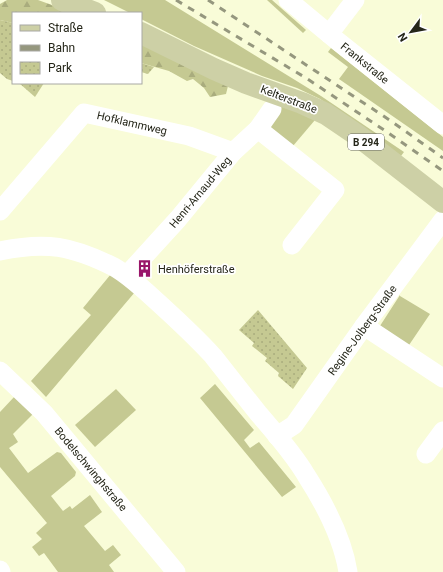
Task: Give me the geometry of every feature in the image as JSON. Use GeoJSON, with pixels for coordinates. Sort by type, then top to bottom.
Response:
{"type":"FeatureCollection","features":[{"type":"Feature","properties":{"kind":"main road"},"geometry":{"type":"LineString","coordinates":[[62,0],[93,12]]}},
{"type":"Feature","properties":{"kind":"main road","name":"Kelterstraße"},"geometry":{"type":"LineString","coordinates":[[142,33],[214,69],[246,83],[302,103],[326,114],[357,135],[443,202]]}},
{"type":"Feature","properties":{"kind":"street","name":"Frankstraße"},"geometry":{"type":"LineString","coordinates":[[288,0],[443,125]]}},
{"type":"Feature","properties":{"kind":"street"},"geometry":{"type":"LineString","coordinates":[[329,34],[355,0]]}},
{"type":"Feature","properties":{"kind":"street","name":"Henri-Arnaud-Weg"},"geometry":{"type":"LineString","coordinates":[[127,275],[178,219],[233,152],[258,130],[272,110]]}},
{"type":"Feature","properties":{"kind":"street","name":"Hofklammweg"},"geometry":{"type":"LineString","coordinates":[[0,211],[84,113],[189,136],[233,152]]}},
{"type":"Feature","properties":{"kind":"street"},"geometry":{"type":"LineString","coordinates":[[258,130],[334,190],[292,245]]}},
{"type":"Feature","properties":{"kind":"street","name":"Regine-Jolberg-Straße"},"geometry":{"type":"LineString","coordinates":[[277,436],[294,425],[364,326],[443,220]]}},
{"type":"Feature","properties":{"kind":"street"},"geometry":{"type":"LineString","coordinates":[[0,251],[23,246],[61,247],[95,259],[127,275],[161,306],[212,356],[277,436],[306,475],[327,513],[343,549],[348,572]]}},
{"type":"Feature","properties":{"kind":"street"},"geometry":{"type":"LineString","coordinates":[[364,326],[443,378]]}},
{"type":"Feature","properties":{"kind":"street","name":"Bodelschwinghstraße"},"geometry":{"type":"LineString","coordinates":[[0,371],[44,413],[176,572]]}},
{"type":"Feature","properties":{"kind":"street"},"geometry":{"type":"LineString","coordinates":[[426,454],[443,431]]}},
{"type":"Feature","properties":{"kind":"green space"},"geometry":{"type":"Polygon","coordinates":[[[7,0],[38,0],[63,9],[63,12],[12,12],[12,23],[0,20],[0,4],[7,0]]]}},
{"type":"Feature","properties":{"kind":"green space"},"geometry":{"type":"Polygon","coordinates":[[[104,0],[165,0],[321,96],[404,152],[401,156],[320,99],[297,88],[262,76],[194,46],[142,20],[142,12],[128,12],[104,0]]]}},
{"type":"Feature","properties":{"kind":"green space"},"geometry":{"type":"Polygon","coordinates":[[[267,0],[272,0],[306,30],[303,33],[267,0]]]}},
{"type":"Feature","properties":{"kind":"green space"},"geometry":{"type":"Polygon","coordinates":[[[0,20],[12,23],[12,81],[7,79],[0,73],[0,20]]]}},
{"type":"Feature","properties":{"kind":"green space"},"geometry":{"type":"Polygon","coordinates":[[[142,41],[229,82],[226,94],[210,97],[204,88],[193,79],[187,81],[169,71],[142,63],[142,41]]]}},
{"type":"Feature","properties":{"kind":"green space"},"geometry":{"type":"Polygon","coordinates":[[[331,48],[443,137],[443,151],[339,79],[348,67],[328,52],[331,48]]]}},
{"type":"Feature","properties":{"kind":"green space"},"geometry":{"type":"Polygon","coordinates":[[[142,63],[154,67],[148,74],[142,72],[142,63]]]}},
{"type":"Feature","properties":{"kind":"green space"},"geometry":{"type":"Polygon","coordinates":[[[20,84],[43,84],[35,97],[20,84]]]}},
{"type":"Feature","properties":{"kind":"green space"},"geometry":{"type":"Polygon","coordinates":[[[280,99],[315,120],[287,153],[258,129],[280,99]]]}},
{"type":"Feature","properties":{"kind":"green space"},"geometry":{"type":"Polygon","coordinates":[[[111,274],[135,292],[46,397],[31,381],[91,315],[83,308],[111,274]]]}},
{"type":"Feature","properties":{"kind":"green space"},"geometry":{"type":"Polygon","coordinates":[[[400,295],[430,314],[407,348],[378,329],[400,295]]]}},
{"type":"Feature","properties":{"kind":"green space"},"geometry":{"type":"Polygon","coordinates":[[[258,310],[307,368],[293,389],[278,376],[279,373],[265,361],[267,358],[252,346],[254,343],[239,330],[258,310]]]}},
{"type":"Feature","properties":{"kind":"green space"},"geometry":{"type":"Polygon","coordinates":[[[215,384],[254,430],[244,440],[250,448],[259,442],[296,487],[282,497],[200,398],[215,384]]]}},
{"type":"Feature","properties":{"kind":"green space"},"geometry":{"type":"Polygon","coordinates":[[[116,389],[136,410],[95,447],[75,425],[116,389]]]}},
{"type":"Feature","properties":{"kind":"green space"},"geometry":{"type":"Polygon","coordinates":[[[15,396],[33,414],[13,434],[18,442],[9,448],[28,473],[57,452],[61,453],[76,472],[75,476],[51,496],[63,511],[70,506],[72,509],[90,495],[102,512],[84,526],[105,551],[113,545],[121,555],[109,565],[114,572],[58,572],[44,553],[39,556],[32,547],[42,539],[36,533],[47,523],[0,467],[0,412],[15,396]]]}},
{"type":"Feature","properties":{"kind":"railway"},"geometry":{"type":"LineString","coordinates":[[176,0],[306,78],[443,171]]}},
{"type":"Feature","properties":{"kind":"railway"},"geometry":{"type":"LineString","coordinates":[[208,0],[391,121],[443,158]]}},
{"type":"Feature","properties":{"kind":"place","name":"Henhöferstraße"},"geometry":{"type":"Point","coordinates":[145,269]}}]}
